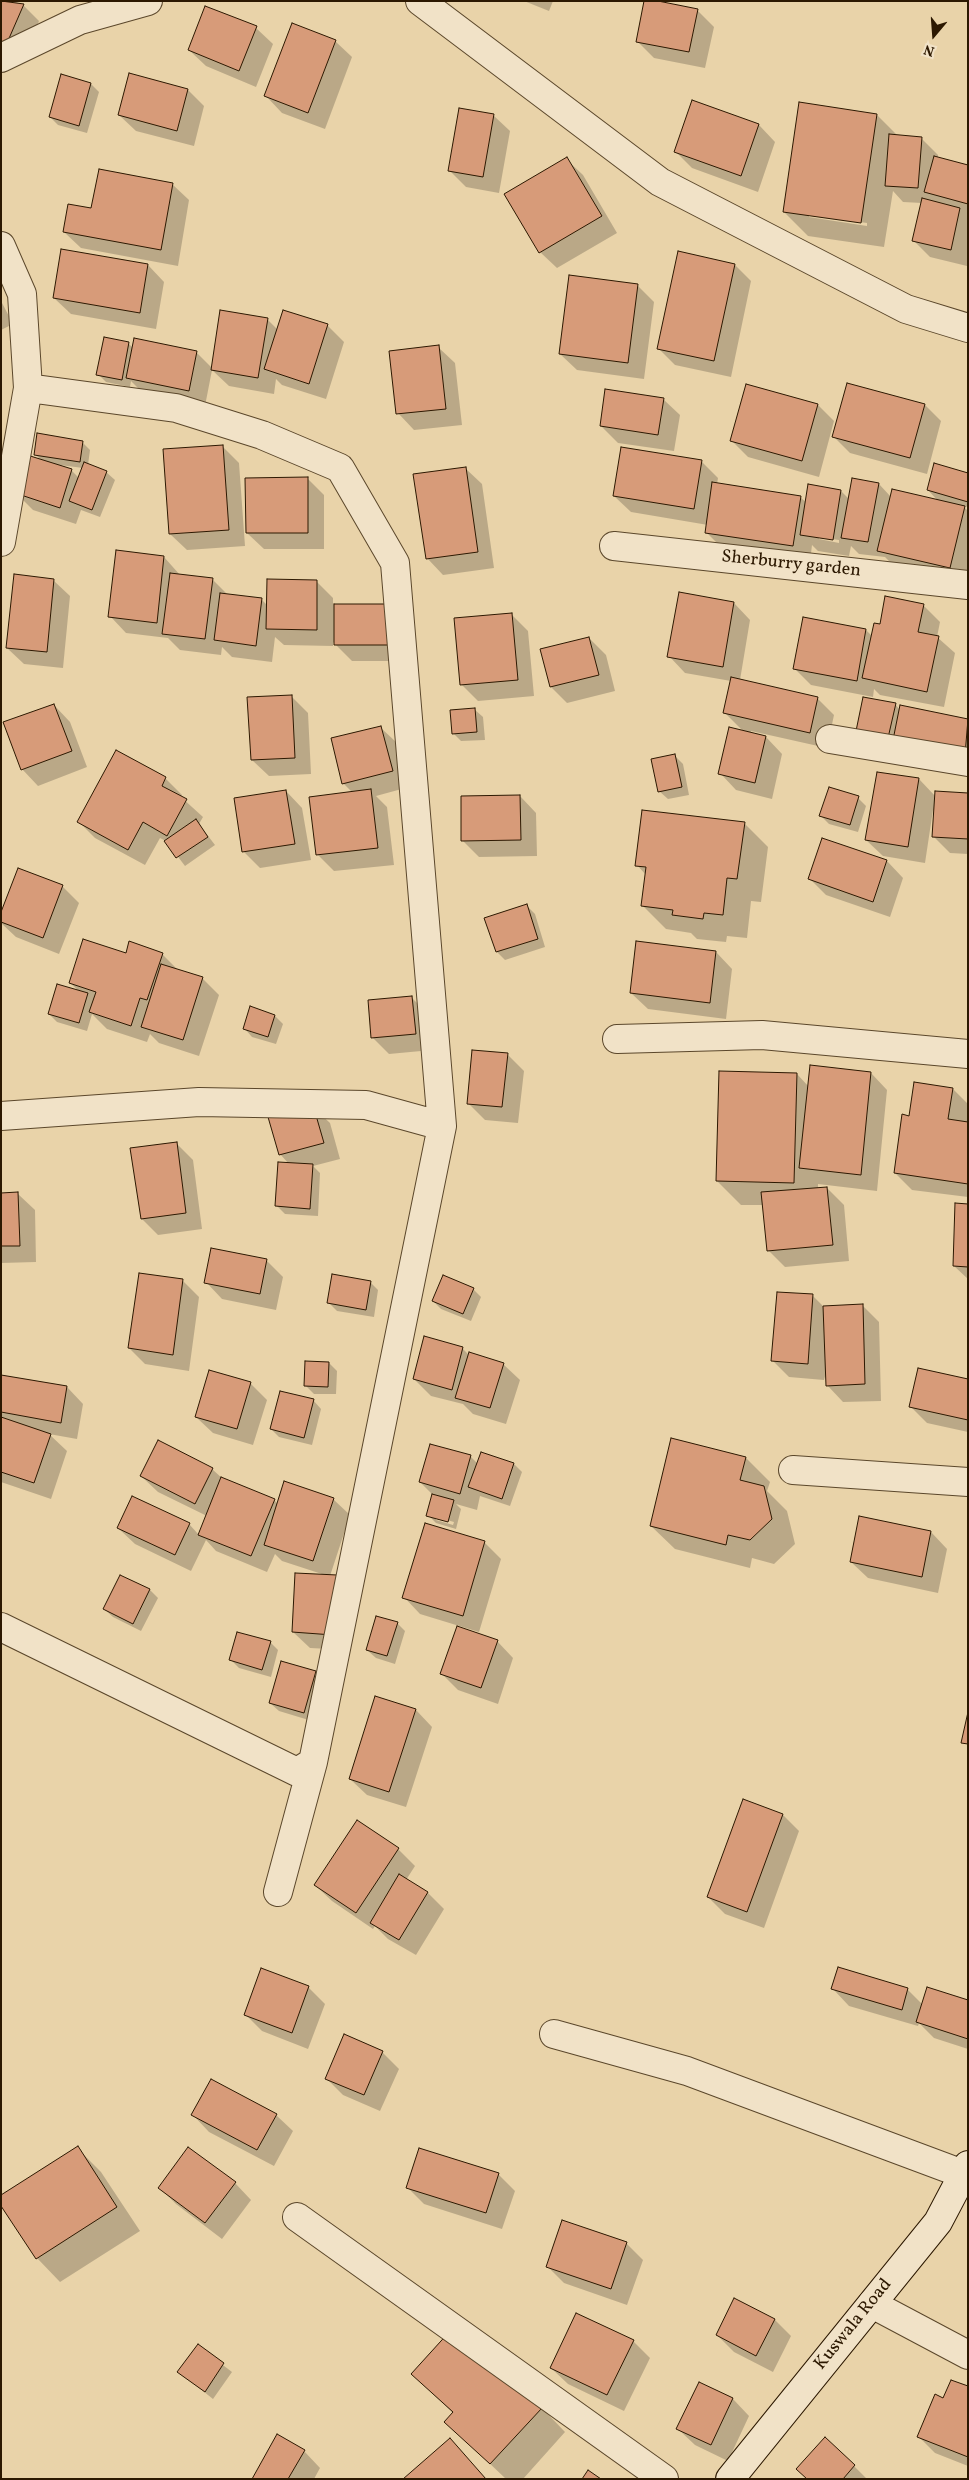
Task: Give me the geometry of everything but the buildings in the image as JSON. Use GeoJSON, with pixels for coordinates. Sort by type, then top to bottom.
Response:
{"type":"FeatureCollection","features":[{"type":"Feature","properties":{"kind":"street"},"geometry":{"type":"LineString","coordinates":[[1,58],[80,20],[148,1]]}},
{"type":"Feature","properties":{"kind":"street"},"geometry":{"type":"LineString","coordinates":[[420,1],[660,182],[906,309],[968,328]]}},
{"type":"Feature","properties":{"kind":"street"},"geometry":{"type":"LineString","coordinates":[[1,246],[22,294],[28,388],[1,542]]}},
{"type":"Feature","properties":{"kind":"street"},"geometry":{"type":"LineString","coordinates":[[28,388],[176,408],[262,435],[340,468],[395,563],[442,1126],[313,1762],[278,1892]]}},
{"type":"Feature","properties":{"kind":"street","name":"Sherburry garden"},"geometry":{"type":"LineString","coordinates":[[614,546],[968,585]]}},
{"type":"Feature","properties":{"kind":"street"},"geometry":{"type":"LineString","coordinates":[[830,739],[968,762]]}},
{"type":"Feature","properties":{"kind":"street"},"geometry":{"type":"LineString","coordinates":[[617,1039],[762,1035],[968,1054]]}},
{"type":"Feature","properties":{"kind":"street"},"geometry":{"type":"LineString","coordinates":[[1,1116],[199,1102],[366,1105],[442,1126]]}},
{"type":"Feature","properties":{"kind":"street"},"geometry":{"type":"LineString","coordinates":[[794,1470],[968,1482]]}},
{"type":"Feature","properties":{"kind":"street"},"geometry":{"type":"LineString","coordinates":[[1,1626],[297,1772],[313,1762]]}},
{"type":"Feature","properties":{"kind":"street"},"geometry":{"type":"LineString","coordinates":[[554,2034],[687,2071],[966,2169]]}},
{"type":"Feature","properties":{"kind":"street","name":"Kuswala Road"},"geometry":{"type":"LineString","coordinates":[[730,2479],[938,2222],[966,2169]]}},
{"type":"Feature","properties":{"kind":"street"},"geometry":{"type":"LineString","coordinates":[[297,2217],[664,2479]]}},
{"type":"Feature","properties":{"kind":"street"},"geometry":{"type":"LineString","coordinates":[[872,2304],[968,2355]]}}]}
